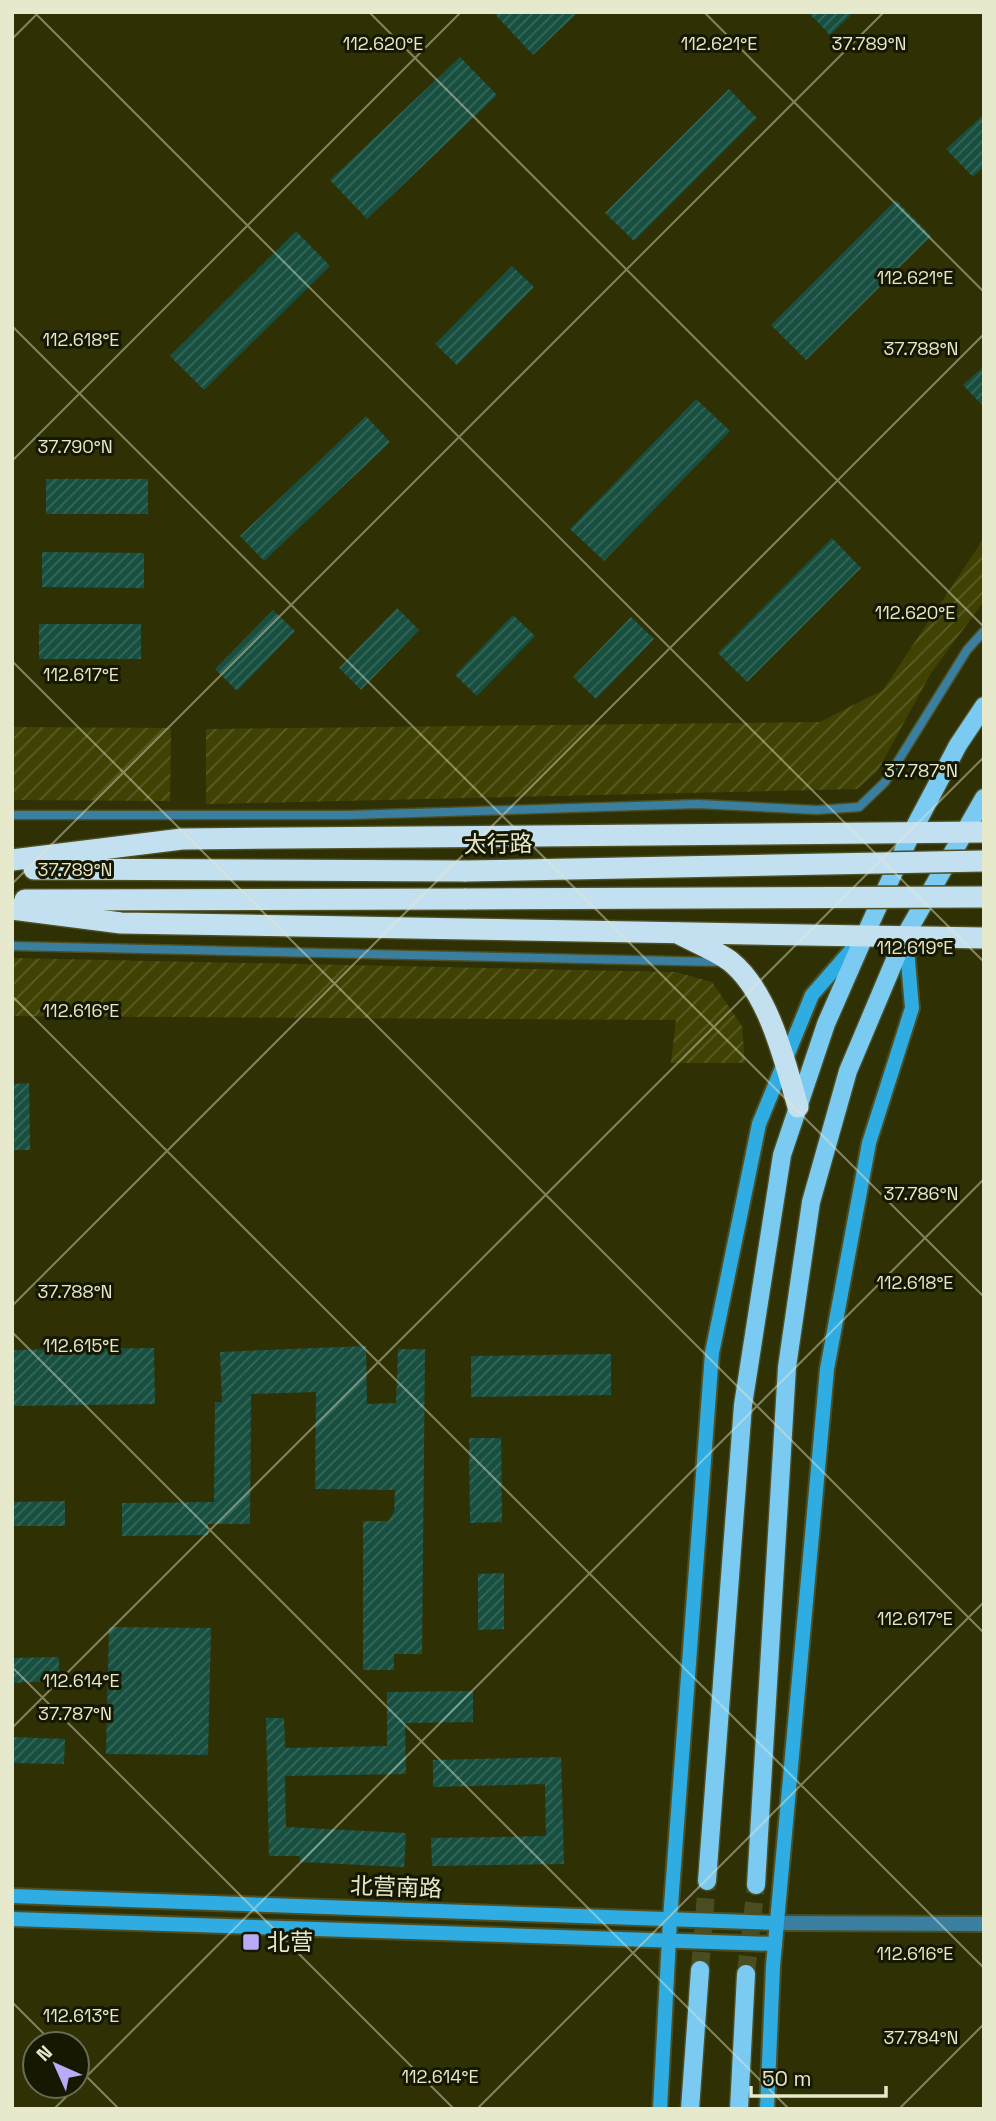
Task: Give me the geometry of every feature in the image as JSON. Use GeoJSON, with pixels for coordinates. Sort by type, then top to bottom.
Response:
{"type":"FeatureCollection","features":[{"type":"Feature","properties":{"kind":"highway"},"geometry":{"type":"LineString","coordinates":[[12,860],[182,839],[973,832]]}},
{"type":"Feature","properties":{"kind":"highway","name":"太行路"},"geometry":{"type":"LineString","coordinates":[[12,869],[466,871],[984,861]]}},
{"type":"Feature","properties":{"kind":"highway"},"geometry":{"type":"LineString","coordinates":[[12,900],[984,897]]}},
{"type":"Feature","properties":{"kind":"highway"},"geometry":{"type":"LineString","coordinates":[[12,909],[121,923],[673,930],[984,938]]}},
{"type":"Feature","properties":{"kind":"highway"},"geometry":{"type":"LineString","coordinates":[[673,930],[731,962],[754,991],[775,1033],[798,1107]]}},
{"type":"Feature","properties":{"kind":"main road"},"geometry":{"type":"LineString","coordinates":[[708,1881],[743,1405],[782,1155],[826,1024],[865,935],[912,832],[958,745],[984,706]]}},
{"type":"Feature","properties":{"kind":"main road"},"geometry":{"type":"LineString","coordinates":[[756,1885],[787,1367],[811,1202],[848,1071],[905,936],[973,832],[984,798]]}},
{"type":"Feature","properties":{"kind":"main road"},"geometry":{"type":"LineString","coordinates":[[660,2109],[670,1919],[712,1353],[759,1124],[812,995],[865,935]]}},
{"type":"Feature","properties":{"kind":"main road"},"geometry":{"type":"LineString","coordinates":[[767,2109],[775,1944],[827,1369],[869,1143],[912,1008],[905,936]]}},
{"type":"Feature","properties":{"kind":"main road","name":"北营南路"},"geometry":{"type":"LineString","coordinates":[[12,1896],[777,1923]]}},
{"type":"Feature","properties":{"kind":"main road","name":"北营南路"},"geometry":{"type":"LineString","coordinates":[[12,1919],[775,1944]]}},
{"type":"Feature","properties":{"kind":"main road"},"geometry":{"type":"LineString","coordinates":[[690,2109],[700,1970]]}},
{"type":"Feature","properties":{"kind":"main road"},"geometry":{"type":"LineString","coordinates":[[738,2109],[746,1974]]}},
{"type":"Feature","properties":{"kind":"street"},"geometry":{"type":"LineString","coordinates":[[777,1923],[984,1924]]}},
{"type":"Feature","properties":{"kind":"lane"},"geometry":{"type":"LineString","coordinates":[[12,815],[349,815],[698,804],[817,810],[859,807],[885,782],[967,650],[984,631]]}},
{"type":"Feature","properties":{"kind":"lane"},"geometry":{"type":"LineString","coordinates":[[12,946],[731,962]]}},
{"type":"Feature","properties":{"kind":"shaded area"},"geometry":{"type":"Polygon","coordinates":[[[984,538],[984,601],[931,673],[877,772],[857,789],[206,804],[206,729],[820,722],[883,690],[984,538]]]}},
{"type":"Feature","properties":{"kind":"shaded area"},"geometry":{"type":"Polygon","coordinates":[[[12,727],[171,728],[170,801],[12,800],[12,727]]]}},
{"type":"Feature","properties":{"kind":"shaded area"},"geometry":{"type":"Polygon","coordinates":[[[12,958],[676,972],[712,982],[742,1026],[745,1063],[671,1063],[676,1020],[12,1016],[12,958]]]}},
{"type":"Feature","properties":{"kind":"building"},"geometry":{"type":"Polygon","coordinates":[[[493,12],[578,12],[533,55],[493,12]]]}},
{"type":"Feature","properties":{"kind":"building"},"geometry":{"type":"Polygon","coordinates":[[[808,12],[854,12],[830,35],[808,12]]]}},
{"type":"Feature","properties":{"kind":"building"},"geometry":{"type":"Polygon","coordinates":[[[460,57],[497,95],[367,219],[330,180],[460,57]]]}},
{"type":"Feature","properties":{"kind":"building"},"geometry":{"type":"Polygon","coordinates":[[[729,89],[757,118],[634,241],[605,213],[729,89]]]}},
{"type":"Feature","properties":{"kind":"building"},"geometry":{"type":"Polygon","coordinates":[[[984,114],[984,167],[973,177],[946,149],[984,114]]]}},
{"type":"Feature","properties":{"kind":"building"},"geometry":{"type":"Polygon","coordinates":[[[896,200],[931,236],[806,360],[771,325],[896,200]]]}},
{"type":"Feature","properties":{"kind":"building"},"geometry":{"type":"Polygon","coordinates":[[[296,231],[330,266],[204,390],[170,356],[296,231]]]}},
{"type":"Feature","properties":{"kind":"building"},"geometry":{"type":"Polygon","coordinates":[[[512,266],[534,287],[457,365],[435,344],[512,266]]]}},
{"type":"Feature","properties":{"kind":"building"},"geometry":{"type":"Polygon","coordinates":[[[984,366],[984,407],[963,385],[984,366]]]}},
{"type":"Feature","properties":{"kind":"building"},"geometry":{"type":"Polygon","coordinates":[[[696,399],[730,431],[604,561],[570,529],[696,399]]]}},
{"type":"Feature","properties":{"kind":"building"},"geometry":{"type":"Polygon","coordinates":[[[366,416],[390,442],[264,561],[240,536],[366,416]]]}},
{"type":"Feature","properties":{"kind":"building"},"geometry":{"type":"Polygon","coordinates":[[[46,479],[148,479],[148,514],[46,514],[46,479]]]}},
{"type":"Feature","properties":{"kind":"building"},"geometry":{"type":"Polygon","coordinates":[[[832,538],[861,568],[747,682],[718,653],[832,538]]]}},
{"type":"Feature","properties":{"kind":"building"},"geometry":{"type":"Polygon","coordinates":[[[42,552],[144,553],[144,588],[42,587],[42,552]]]}},
{"type":"Feature","properties":{"kind":"building"},"geometry":{"type":"Polygon","coordinates":[[[397,608],[419,630],[361,690],[339,668],[397,608]]]}},
{"type":"Feature","properties":{"kind":"building"},"geometry":{"type":"Polygon","coordinates":[[[273,610],[295,631],[237,691],[215,669],[273,610]]]}},
{"type":"Feature","properties":{"kind":"building"},"geometry":{"type":"Polygon","coordinates":[[[513,615],[535,636],[477,696],[455,675],[513,615]]]}},
{"type":"Feature","properties":{"kind":"building"},"geometry":{"type":"Polygon","coordinates":[[[631,617],[654,639],[596,699],[573,677],[631,617]]]}},
{"type":"Feature","properties":{"kind":"building"},"geometry":{"type":"Polygon","coordinates":[[[39,624],[141,624],[141,659],[39,659],[39,624]]]}},
{"type":"Feature","properties":{"kind":"building"},"geometry":{"type":"Polygon","coordinates":[[[29,1083],[30,1150],[12,1150],[12,1084],[29,1083]]]}},
{"type":"Feature","properties":{"kind":"building"},"geometry":{"type":"Polygon","coordinates":[[[366,1346],[367,1404],[396,1403],[398,1349],[425,1349],[422,1654],[394,1654],[394,1670],[363,1670],[363,1521],[388,1521],[394,1512],[395,1490],[315,1489],[316,1392],[251,1394],[250,1524],[208,1524],[208,1535],[122,1536],[122,1503],[214,1502],[215,1402],[222,1402],[220,1352],[366,1346]]]}},
{"type":"Feature","properties":{"kind":"building"},"geometry":{"type":"Polygon","coordinates":[[[154,1348],[155,1404],[12,1406],[12,1350],[154,1348]]]}},
{"type":"Feature","properties":{"kind":"building"},"geometry":{"type":"Polygon","coordinates":[[[611,1354],[611,1395],[471,1397],[471,1356],[611,1354]]]}},
{"type":"Feature","properties":{"kind":"building"},"geometry":{"type":"Polygon","coordinates":[[[469,1438],[501,1438],[502,1522],[470,1523],[469,1438]]]}},
{"type":"Feature","properties":{"kind":"building"},"geometry":{"type":"Polygon","coordinates":[[[65,1501],[65,1526],[12,1526],[12,1502],[65,1501]]]}},
{"type":"Feature","properties":{"kind":"building"},"geometry":{"type":"Polygon","coordinates":[[[504,1573],[504,1629],[478,1630],[478,1574],[504,1573]]]}},
{"type":"Feature","properties":{"kind":"building"},"geometry":{"type":"Polygon","coordinates":[[[109,1627],[211,1628],[208,1755],[106,1754],[109,1627]]]}},
{"type":"Feature","properties":{"kind":"building"},"geometry":{"type":"Polygon","coordinates":[[[59,1657],[59,1681],[12,1683],[12,1658],[59,1657]]]}},
{"type":"Feature","properties":{"kind":"building"},"geometry":{"type":"Polygon","coordinates":[[[473,1691],[473,1722],[405,1723],[406,1774],[285,1776],[286,1827],[406,1833],[404,1867],[300,1862],[300,1856],[269,1856],[266,1718],[284,1718],[285,1748],[387,1746],[387,1692],[473,1691]]]}},
{"type":"Feature","properties":{"kind":"building"},"geometry":{"type":"Polygon","coordinates":[[[12,1737],[65,1739],[64,1764],[12,1763],[12,1737]]]}},
{"type":"Feature","properties":{"kind":"building"},"geometry":{"type":"Polygon","coordinates":[[[561,1757],[564,1864],[432,1866],[431,1838],[546,1836],[545,1784],[433,1787],[433,1760],[561,1757]]]}},
{"type":"Feature","properties":{"kind":"tunnel"},"geometry":{"type":"LineString","coordinates":[[700,1970],[707,1881]]}},
{"type":"Feature","properties":{"kind":"tunnel"},"geometry":{"type":"LineString","coordinates":[[746,1974],[756,1885]]}},
{"type":"Feature","properties":{"kind":"place","name":"北营"},"geometry":{"type":"Point","coordinates":[251,1942]}}]}
